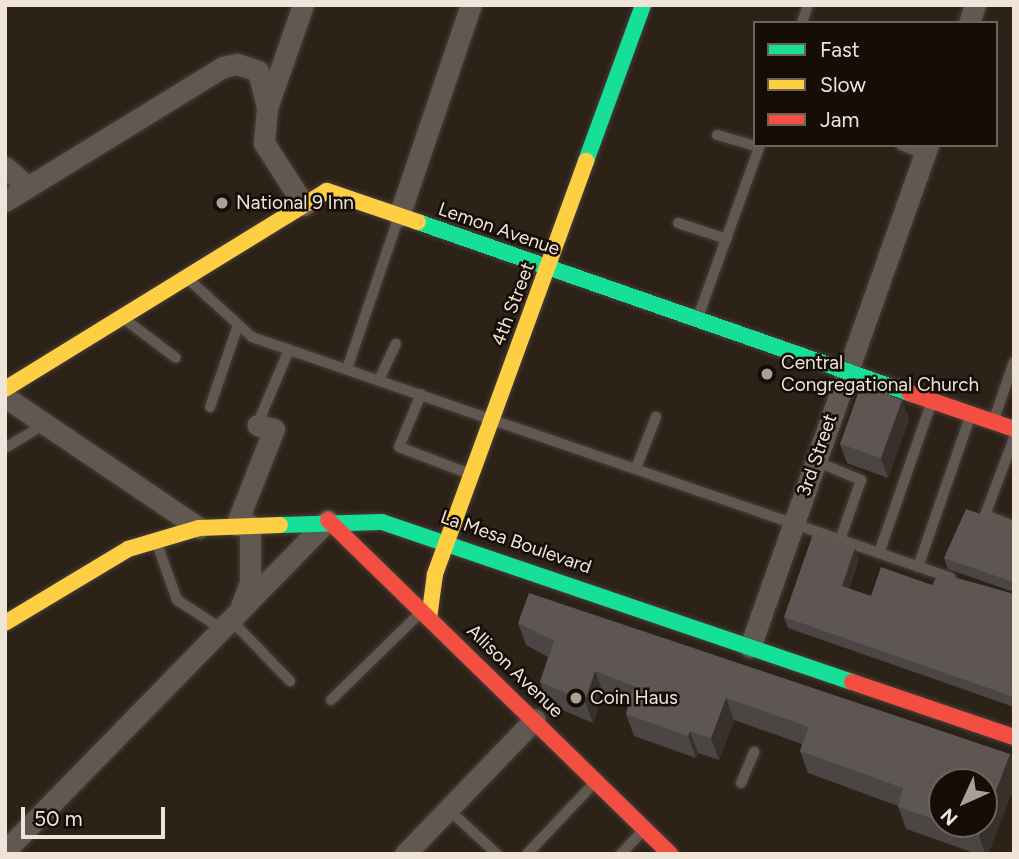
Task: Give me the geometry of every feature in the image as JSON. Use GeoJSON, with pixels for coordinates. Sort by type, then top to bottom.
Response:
{"type":"FeatureCollection","features":[{"type":"Feature","properties":{"kind":"main road","name":"4th Street"},"geometry":{"type":"LineString","coordinates":[[426,614],[435,573],[491,418],[550,269],[643,5]]}},
{"type":"Feature","properties":{"kind":"main road","name":"Lemon Avenue"},"geometry":{"type":"LineString","coordinates":[[5,388],[327,191],[1014,429]]}},
{"type":"Feature","properties":{"kind":"main road","name":"La Mesa Boulevard"},"geometry":{"type":"LineString","coordinates":[[5,623],[128,549],[199,527],[328,520],[382,522],[448,540],[1014,737]]}},
{"type":"Feature","properties":{"kind":"main road","name":"Allison Avenue"},"geometry":{"type":"LineString","coordinates":[[328,520],[535,719],[669,853]]}},
{"type":"Feature","properties":{"kind":"street"},"geometry":{"type":"LineString","coordinates":[[303,5],[267,108],[264,143],[270,161],[304,205]]}},
{"type":"Feature","properties":{"kind":"street"},"geometry":{"type":"LineString","coordinates":[[398,216],[471,5]]}},
{"type":"Feature","properties":{"kind":"street"},"geometry":{"type":"LineString","coordinates":[[5,201],[230,64],[258,71],[267,108]]}},
{"type":"Feature","properties":{"kind":"street","name":"3rd Street"},"geometry":{"type":"LineString","coordinates":[[750,647],[926,150]]}},
{"type":"Feature","properties":{"kind":"street"},"geometry":{"type":"LineString","coordinates":[[5,167],[28,187]]}},
{"type":"Feature","properties":{"kind":"street"},"geometry":{"type":"LineString","coordinates":[[5,397],[199,527]]}},
{"type":"Feature","properties":{"kind":"street"},"geometry":{"type":"LineString","coordinates":[[230,620],[250,583],[243,525],[274,429],[257,425]]}},
{"type":"Feature","properties":{"kind":"street"},"geometry":{"type":"LineString","coordinates":[[5,851],[328,520]]}},
{"type":"Feature","properties":{"kind":"street"},"geometry":{"type":"LineString","coordinates":[[405,854],[535,719]]}},
{"type":"Feature","properties":{"kind":"lane"},"geometry":{"type":"LineString","coordinates":[[718,135],[753,144]]}},
{"type":"Feature","properties":{"kind":"lane"},"geometry":{"type":"LineString","coordinates":[[697,320],[760,147]]}},
{"type":"Feature","properties":{"kind":"lane"},"geometry":{"type":"LineString","coordinates":[[347,369],[398,216]]}},
{"type":"Feature","properties":{"kind":"lane"},"geometry":{"type":"LineString","coordinates":[[678,223],[726,239]]}},
{"type":"Feature","properties":{"kind":"lane"},"geometry":{"type":"LineString","coordinates":[[185,277],[238,326],[289,350],[966,584]]}},
{"type":"Feature","properties":{"kind":"lane"},"geometry":{"type":"LineString","coordinates":[[121,316],[176,358]]}},
{"type":"Feature","properties":{"kind":"lane"},"geometry":{"type":"LineString","coordinates":[[211,407],[238,326]]}},
{"type":"Feature","properties":{"kind":"lane"},"geometry":{"type":"LineString","coordinates":[[379,380],[396,344]]}},
{"type":"Feature","properties":{"kind":"lane"},"geometry":{"type":"LineString","coordinates":[[257,425],[289,350]]}},
{"type":"Feature","properties":{"kind":"lane"},"geometry":{"type":"LineString","coordinates":[[993,422],[1014,362]]}},
{"type":"Feature","properties":{"kind":"lane"},"geometry":{"type":"LineString","coordinates":[[421,394],[399,447],[471,475]]}},
{"type":"Feature","properties":{"kind":"lane"},"geometry":{"type":"LineString","coordinates":[[879,553],[932,401]]}},
{"type":"Feature","properties":{"kind":"lane"},"geometry":{"type":"LineString","coordinates":[[918,567],[971,414]]}},
{"type":"Feature","properties":{"kind":"lane"},"geometry":{"type":"LineString","coordinates":[[636,468],[656,418]]}},
{"type":"Feature","properties":{"kind":"lane"},"geometry":{"type":"LineString","coordinates":[[5,448],[45,424]]}},
{"type":"Feature","properties":{"kind":"lane"},"geometry":{"type":"LineString","coordinates":[[1014,438],[985,515],[1014,526]]}},
{"type":"Feature","properties":{"kind":"lane"},"geometry":{"type":"LineString","coordinates":[[815,461],[861,480],[840,540]]}},
{"type":"Feature","properties":{"kind":"lane"},"geometry":{"type":"LineString","coordinates":[[1001,472],[1014,477]]}},
{"type":"Feature","properties":{"kind":"lane"},"geometry":{"type":"LineString","coordinates":[[156,541],[177,600],[230,620],[290,681]]}},
{"type":"Feature","properties":{"kind":"lane"},"geometry":{"type":"LineString","coordinates":[[331,700],[426,614]]}},
{"type":"Feature","properties":{"kind":"lane"},"geometry":{"type":"LineString","coordinates":[[741,783],[754,752]]}},
{"type":"Feature","properties":{"kind":"lane"},"geometry":{"type":"LineString","coordinates":[[527,854],[597,780]]}},
{"type":"Feature","properties":{"kind":"lane"},"geometry":{"type":"LineString","coordinates":[[448,809],[497,854]]}},
{"type":"Feature","properties":{"kind":"lane"},"geometry":{"type":"LineString","coordinates":[[621,854],[645,828]]}},
{"type":"Feature","properties":{"kind":"building"},"geometry":{"type":"Polygon","coordinates":[[[861,385],[902,400],[881,458],[840,444],[861,385]]]}},
{"type":"Feature","properties":{"kind":"building"},"geometry":{"type":"Polygon","coordinates":[[[966,509],[1014,526],[1014,586],[1013,582],[944,558],[966,509]]]}},
{"type":"Feature","properties":{"kind":"building"},"geometry":{"type":"Polygon","coordinates":[[[813,534],[855,548],[842,586],[871,596],[881,567],[932,585],[939,573],[1014,594],[1014,623],[1011,632],[1014,634],[1014,697],[784,617],[813,534]]]}},
{"type":"Feature","properties":{"kind":"building"},"geometry":{"type":"Polygon","coordinates":[[[529,593],[1010,754],[998,785],[998,768],[928,768],[928,817],[898,807],[903,788],[800,751],[809,727],[726,698],[711,738],[690,731],[688,736],[626,714],[634,686],[595,671],[585,701],[540,682],[554,641],[518,623],[529,593]]]}},
{"type":"Feature","properties":{"kind":"traffic: fast"},"geometry":{"type":"LineString","coordinates":[[586,161],[643,5]]}},
{"type":"Feature","properties":{"kind":"traffic: fast"},"geometry":{"type":"LineString","coordinates":[[418,222],[909,393]]}},
{"type":"Feature","properties":{"kind":"traffic: fast"},"geometry":{"type":"LineString","coordinates":[[280,525],[382,522],[852,682]]}},
{"type":"Feature","properties":{"kind":"traffic: slow"},"geometry":{"type":"LineString","coordinates":[[429,618],[435,574],[586,161]]}},
{"type":"Feature","properties":{"kind":"traffic: slow"},"geometry":{"type":"LineString","coordinates":[[5,389],[327,191],[418,222]]}},
{"type":"Feature","properties":{"kind":"traffic: slow"},"geometry":{"type":"LineString","coordinates":[[5,623],[128,549],[199,528],[280,525]]}},
{"type":"Feature","properties":{"kind":"traffic: jam"},"geometry":{"type":"LineString","coordinates":[[909,393],[1014,429]]}},
{"type":"Feature","properties":{"kind":"traffic: jam"},"geometry":{"type":"LineString","coordinates":[[328,520],[670,854]]}},
{"type":"Feature","properties":{"kind":"traffic: jam"},"geometry":{"type":"LineString","coordinates":[[852,682],[1014,737]]}},
{"type":"Feature","properties":{"kind":"place","name":"National 9 Inn"},"geometry":{"type":"Point","coordinates":[222,203]}},
{"type":"Feature","properties":{"kind":"place","name":"Central Congregational Church"},"geometry":{"type":"Point","coordinates":[767,374]}},
{"type":"Feature","properties":{"kind":"place","name":"Coin Haus"},"geometry":{"type":"Point","coordinates":[576,698]}}]}
